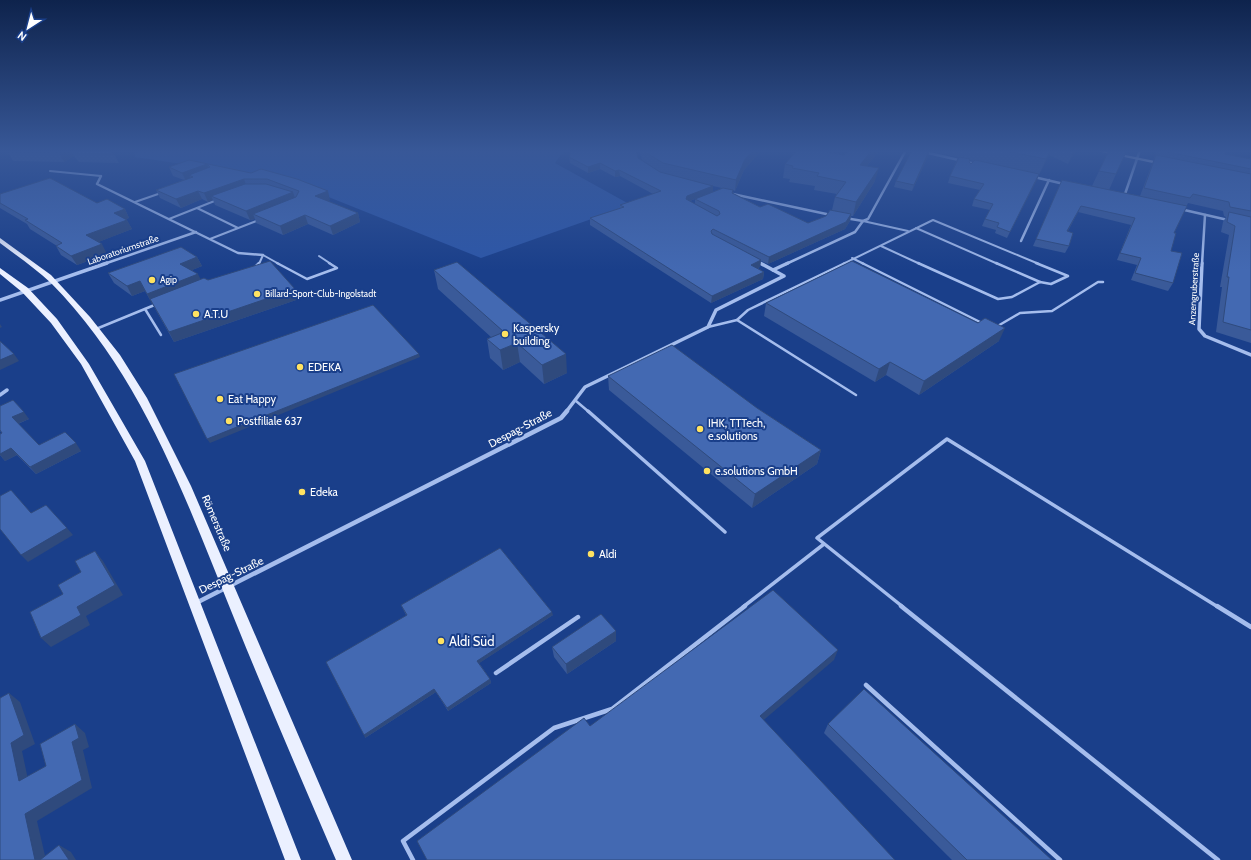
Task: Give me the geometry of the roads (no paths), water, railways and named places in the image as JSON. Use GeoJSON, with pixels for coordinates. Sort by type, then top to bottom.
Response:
{"type":"FeatureCollection","features":[{"type":"Feature","properties":{"kind":"main road","name":"Römerstraße"},"geometry":{"type":"LineString","coordinates":[[0,240],[53,281],[85,315],[130,376],[175,460],[344,860]]}},
{"type":"Feature","properties":{"kind":"main road"},"geometry":{"type":"LineString","coordinates":[[0,270],[25,290],[54,321],[85,364],[140,461],[293,860]]}},
{"type":"Feature","properties":{"kind":"street"},"geometry":{"type":"LineString","coordinates":[[110,190],[238,253],[263,255]]}},
{"type":"Feature","properties":{"kind":"street"},"geometry":{"type":"LineString","coordinates":[[773,270],[854,232],[863,221],[868,219],[884,190]]}},
{"type":"Feature","properties":{"kind":"street"},"geometry":{"type":"LineString","coordinates":[[1021,242],[1044,190]]}},
{"type":"Feature","properties":{"kind":"street"},"geometry":{"type":"LineString","coordinates":[[1124,197],[1126,190]]}},
{"type":"Feature","properties":{"kind":"street"},"geometry":{"type":"LineString","coordinates":[[722,191],[834,215]]}},
{"type":"Feature","properties":{"kind":"street"},"geometry":{"type":"LineString","coordinates":[[1117,195],[1129,198]]}},
{"type":"Feature","properties":{"kind":"street"},"geometry":{"type":"LineString","coordinates":[[1177,209],[1236,222]]}},
{"type":"Feature","properties":{"kind":"street","name":"Anzengruberstraße"},"geometry":{"type":"LineString","coordinates":[[1205,215],[1199,329],[1205,336],[1251,355]]}},
{"type":"Feature","properties":{"kind":"street"},"geometry":{"type":"LineString","coordinates":[[841,217],[863,221]]}},
{"type":"Feature","properties":{"kind":"street","name":"Laboratoriumstraße"},"geometry":{"type":"LineString","coordinates":[[0,300],[25,290],[196,232]]}},
{"type":"Feature","properties":{"kind":"street"},"geometry":{"type":"LineString","coordinates":[[708,327],[716,310],[784,276],[753,259]]}},
{"type":"Feature","properties":{"kind":"street","name":"Despag-Straße"},"geometry":{"type":"LineString","coordinates":[[194,604],[537,431],[561,418],[576,401],[584,387],[708,327]]}},
{"type":"Feature","properties":{"kind":"street"},"geometry":{"type":"LineString","coordinates":[[0,395],[7,390]]}},
{"type":"Feature","properties":{"kind":"lane"},"geometry":{"type":"LineString","coordinates":[[135,202],[163,192]]}},
{"type":"Feature","properties":{"kind":"lane"},"geometry":{"type":"LineString","coordinates":[[169,219],[218,200]]}},
{"type":"Feature","properties":{"kind":"lane"},"geometry":{"type":"LineString","coordinates":[[197,208],[238,228]]}},
{"type":"Feature","properties":{"kind":"lane"},"geometry":{"type":"LineString","coordinates":[[210,239],[265,217]]}},
{"type":"Feature","properties":{"kind":"lane"},"geometry":{"type":"LineString","coordinates":[[708,327],[737,320],[748,310],[852,258],[881,246],[908,231],[933,220],[1068,276],[1051,284],[1040,282],[916,228]]}},
{"type":"Feature","properties":{"kind":"lane"},"geometry":{"type":"LineString","coordinates":[[863,221],[908,231]]}},
{"type":"Feature","properties":{"kind":"lane"},"geometry":{"type":"LineString","coordinates":[[881,246],[998,299],[1012,297],[1040,282]]}},
{"type":"Feature","properties":{"kind":"lane"},"geometry":{"type":"LineString","coordinates":[[251,268],[258,266],[263,255],[307,279],[337,268],[319,256]]}},
{"type":"Feature","properties":{"kind":"lane"},"geometry":{"type":"LineString","coordinates":[[852,258],[988,326]]}},
{"type":"Feature","properties":{"kind":"lane"},"geometry":{"type":"LineString","coordinates":[[994,329],[1020,313],[1052,311],[1098,282],[1103,282]]}},
{"type":"Feature","properties":{"kind":"lane"},"geometry":{"type":"LineString","coordinates":[[96,329],[159,303]]}},
{"type":"Feature","properties":{"kind":"lane"},"geometry":{"type":"LineString","coordinates":[[145,309],[161,335]]}},
{"type":"Feature","properties":{"kind":"lane"},"geometry":{"type":"LineString","coordinates":[[737,320],[856,395]]}},
{"type":"Feature","properties":{"kind":"lane"},"geometry":{"type":"LineString","coordinates":[[576,401],[725,532]]}},
{"type":"Feature","properties":{"kind":"lane"},"geometry":{"type":"LineString","coordinates":[[1218,860],[816,538],[947,439],[1251,627]]}},
{"type":"Feature","properties":{"kind":"lane"},"geometry":{"type":"LineString","coordinates":[[413,860],[403,841],[554,728],[612,709],[824,544]]}},
{"type":"Feature","properties":{"kind":"lane"},"geometry":{"type":"LineString","coordinates":[[496,673],[578,617]]}},
{"type":"Feature","properties":{"kind":"lane"},"geometry":{"type":"LineString","coordinates":[[866,685],[1060,860]]}},
{"type":"Feature","properties":{"kind":"place","name":"Agip"},"geometry":{"type":"Point","coordinates":[152,280]}},
{"type":"Feature","properties":{"kind":"place","name":"Billard-Sport-Club-Ingolstadt"},"geometry":{"type":"Point","coordinates":[257,294]}},
{"type":"Feature","properties":{"kind":"place","name":"A.T.U"},"geometry":{"type":"Point","coordinates":[196,314]}},
{"type":"Feature","properties":{"kind":"place","name":"Kaspersky building"},"geometry":{"type":"Point","coordinates":[505,334]}},
{"type":"Feature","properties":{"kind":"place","name":"EDEKA"},"geometry":{"type":"Point","coordinates":[300,367]}},
{"type":"Feature","properties":{"kind":"place","name":"Eat Happy"},"geometry":{"type":"Point","coordinates":[220,399]}},
{"type":"Feature","properties":{"kind":"place","name":"Postfiliale 637"},"geometry":{"type":"Point","coordinates":[229,421]}},
{"type":"Feature","properties":{"kind":"place","name":"IHK, TTTech, e.solutions"},"geometry":{"type":"Point","coordinates":[700,429]}},
{"type":"Feature","properties":{"kind":"place","name":"e.solutions GmbH"},"geometry":{"type":"Point","coordinates":[707,471]}},
{"type":"Feature","properties":{"kind":"place","name":"Edeka"},"geometry":{"type":"Point","coordinates":[302,492]}},
{"type":"Feature","properties":{"kind":"place","name":"Aldi"},"geometry":{"type":"Point","coordinates":[591,554]}},
{"type":"Feature","properties":{"kind":"place","name":"Aldi Süd"},"geometry":{"type":"Point","coordinates":[441,641]}}]}
